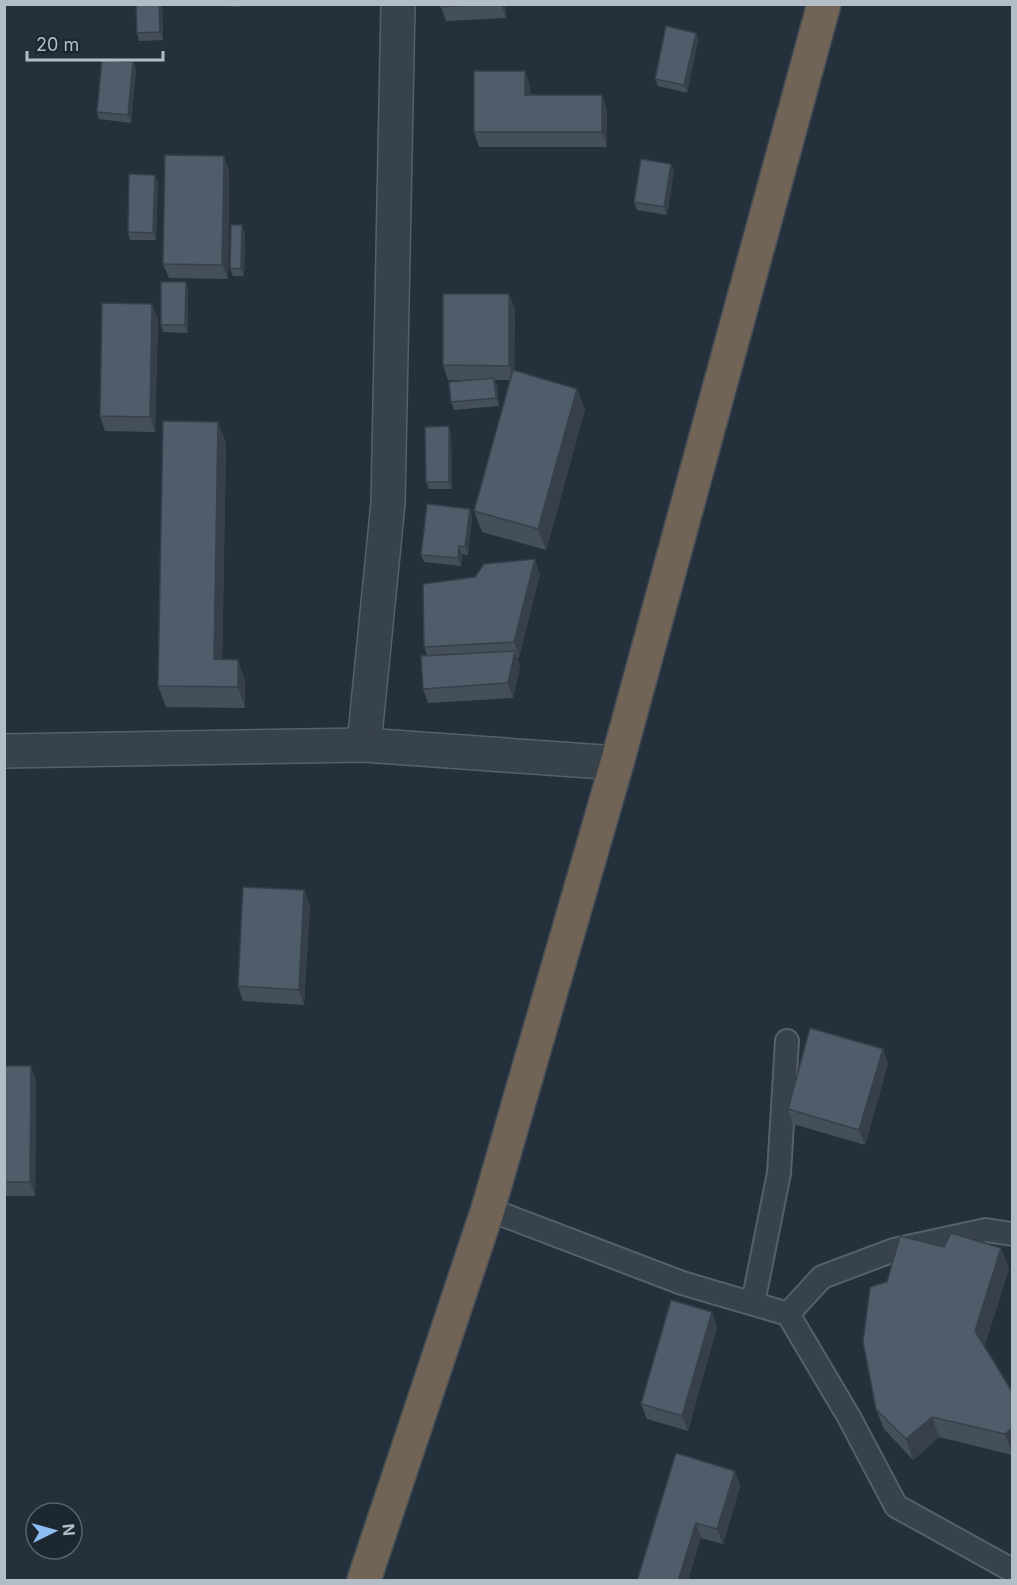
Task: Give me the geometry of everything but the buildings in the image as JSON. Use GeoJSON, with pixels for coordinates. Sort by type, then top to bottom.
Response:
{"type":"FeatureCollection","features":[{"type":"Feature","properties":{"kind":"highway"},"geometry":{"type":"LineString","coordinates":[[364,1581],[488,1209],[617,763],[824,4]]}},
{"type":"Feature","properties":{"kind":"street"},"geometry":{"type":"LineString","coordinates":[[364,745],[388,502],[398,4]]}},
{"type":"Feature","properties":{"kind":"street"},"geometry":{"type":"LineString","coordinates":[[4,751],[364,745],[617,763]]}},
{"type":"Feature","properties":{"kind":"lane"},"geometry":{"type":"LineString","coordinates":[[753,1304],[779,1173],[788,1041]]}},
{"type":"Feature","properties":{"kind":"lane"},"geometry":{"type":"LineString","coordinates":[[488,1209],[682,1283],[788,1314],[849,1417],[896,1506],[1012,1570]]}},
{"type":"Feature","properties":{"kind":"lane"},"geometry":{"type":"LineString","coordinates":[[788,1314],[822,1277],[894,1250],[986,1230],[1012,1234]]}}]}
